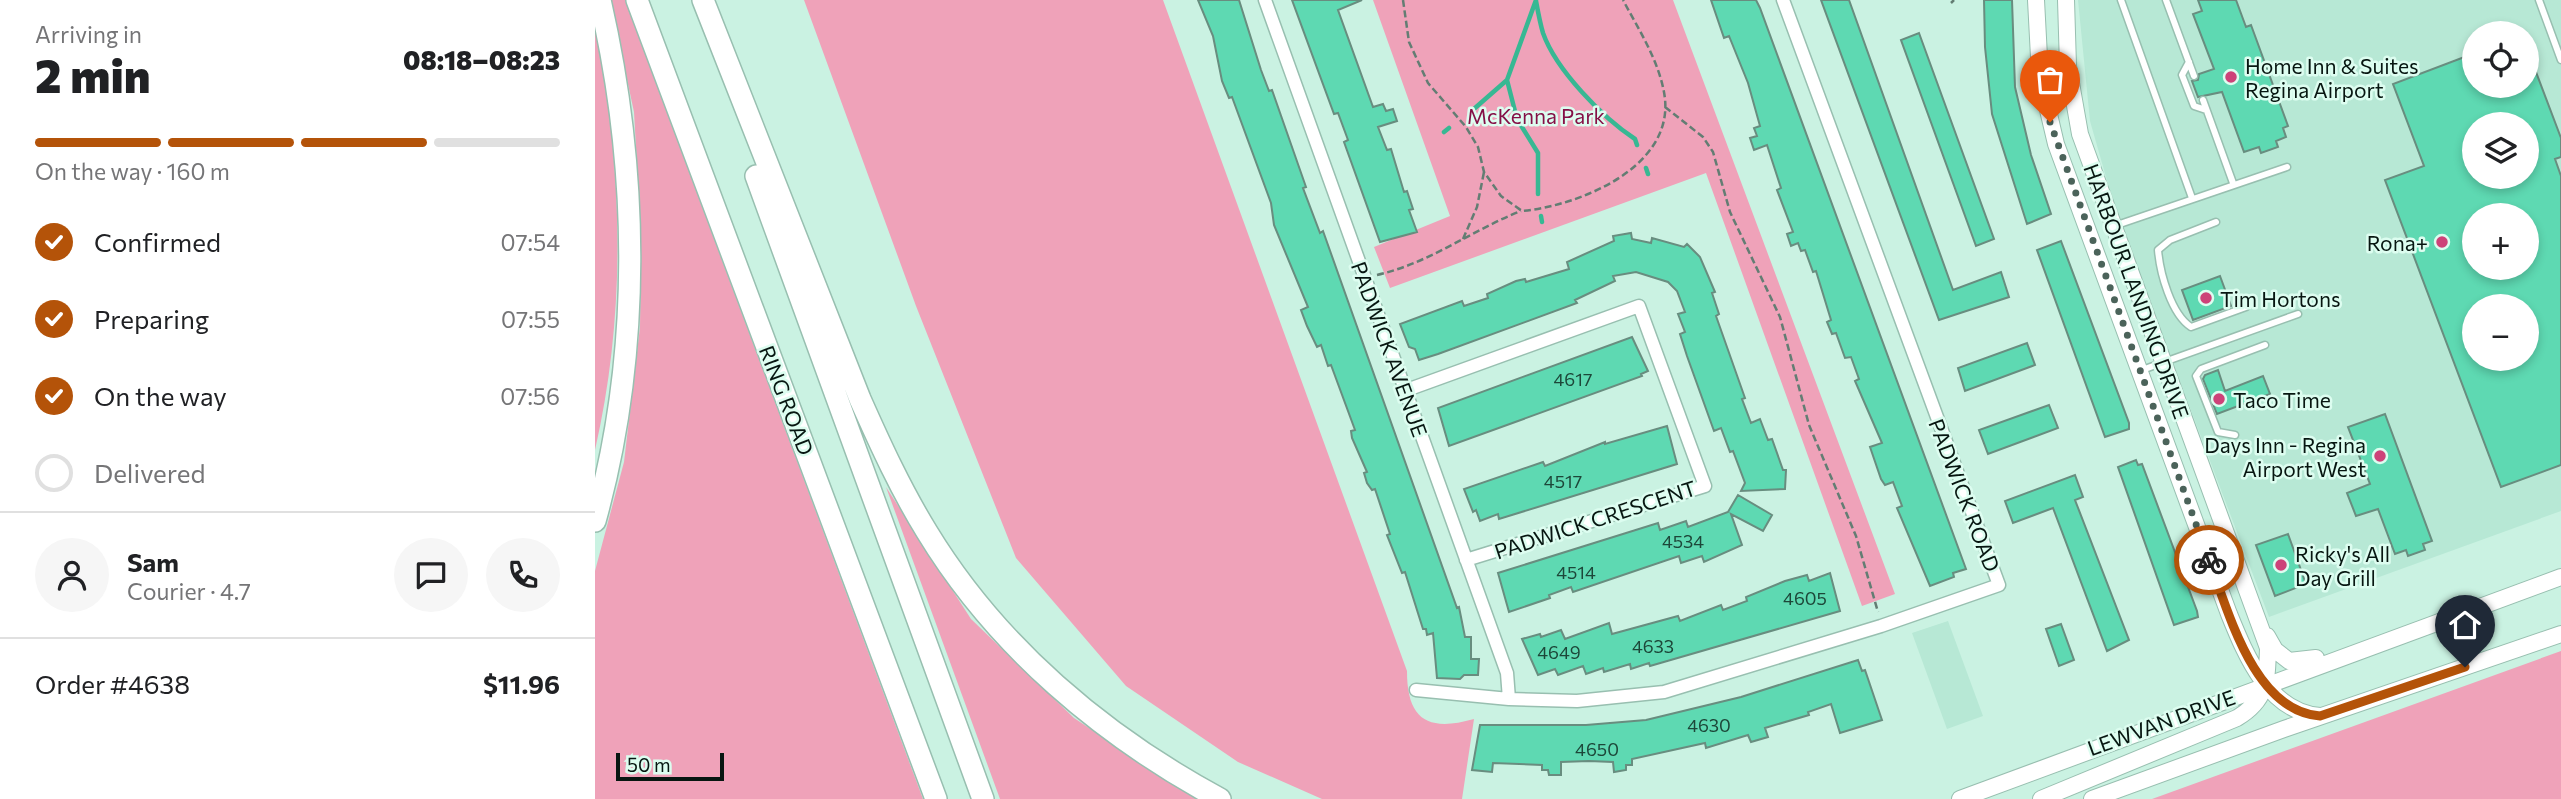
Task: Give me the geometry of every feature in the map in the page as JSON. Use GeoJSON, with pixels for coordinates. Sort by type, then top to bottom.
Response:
{"type":"FeatureCollection","features":[{"type":"Feature","properties":{"kind":"highway"},"geometry":{"type":"LineString","coordinates":[[595,521],[616,425],[630,271],[625,139],[600,0]]}},
{"type":"Feature","properties":{"kind":"highway","name":"RING ROAD"},"geometry":{"type":"LineString","coordinates":[[637,0],[936,799]]}},
{"type":"Feature","properties":{"kind":"highway"},"geometry":{"type":"LineString","coordinates":[[692,0],[983,799]]}},
{"type":"Feature","properties":{"kind":"highway"},"geometry":{"type":"LineString","coordinates":[[703,0],[855,386],[883,450],[928,533],[995,624],[1059,688],[1105,727],[1220,799]]}},
{"type":"Feature","properties":{"kind":"main road","name":"HARBOUR LANDING DRIVE"},"geometry":{"type":"LineString","coordinates":[[2036,0],[2037,51],[2050,122],[2246,657],[2267,684]]}},
{"type":"Feature","properties":{"kind":"main road","name":"HARBOUR LANDING DRIVE"},"geometry":{"type":"LineString","coordinates":[[2066,0],[2065,38],[2075,113],[2112,227],[2268,648],[2267,684]]}},
{"type":"Feature","properties":{"kind":"main road","name":"LEWVAN DRIVE"},"geometry":{"type":"LineString","coordinates":[[1960,799],[2561,577]]}},
{"type":"Feature","properties":{"kind":"main road"},"geometry":{"type":"LineString","coordinates":[[2256,616],[2281,657],[2299,662],[2429,625]]}},
{"type":"Feature","properties":{"kind":"main road"},"geometry":{"type":"LineString","coordinates":[[2092,799],[2320,716],[2561,634]]}},
{"type":"Feature","properties":{"kind":"main road"},"geometry":{"type":"LineString","coordinates":[[2041,799],[2237,718],[2252,709],[2267,684],[2277,699],[2301,715],[2320,716]]}},
{"type":"Feature","properties":{"kind":"street","name":"PADWICK AVENUE"},"geometry":{"type":"LineString","coordinates":[[1265,0],[1507,673],[1509,699]]}},
{"type":"Feature","properties":{"kind":"street","name":"PADWICK ROAD"},"geometry":{"type":"LineString","coordinates":[[1416,690],[1509,699],[1577,701],[1664,692],[1881,626],[1999,585],[1783,0]]}},
{"type":"Feature","properties":{"kind":"street","name":"PADWICK CRESCENT"},"geometry":{"type":"LineString","coordinates":[[1404,391],[1639,306],[1705,486],[1466,560]]}},
{"type":"Feature","properties":{"kind":"lane"},"geometry":{"type":"LineString","coordinates":[[2121,0],[2192,198]]}},
{"type":"Feature","properties":{"kind":"lane"},"geometry":{"type":"LineString","coordinates":[[2166,0],[2194,76]]}},
{"type":"Feature","properties":{"kind":"lane"},"geometry":{"type":"LineString","coordinates":[[2539,0],[2561,60]]}},
{"type":"Feature","properties":{"kind":"lane"},"geometry":{"type":"LineString","coordinates":[[2189,62],[2182,75],[2193,106],[2206,110]]}},
{"type":"Feature","properties":{"kind":"lane"},"geometry":{"type":"LineString","coordinates":[[2203,100],[2233,183]]}},
{"type":"Feature","properties":{"kind":"lane"},"geometry":{"type":"LineString","coordinates":[[2112,227],[2233,183],[2287,167]]}},
{"type":"Feature","properties":{"kind":"lane"},"geometry":{"type":"LineString","coordinates":[[2216,222],[2171,240],[2158,250],[2159,264],[2181,320],[2191,327],[2246,307]]}},
{"type":"Feature","properties":{"kind":"lane"},"geometry":{"type":"LineString","coordinates":[[2139,371],[2298,314]]}},
{"type":"Feature","properties":{"kind":"lane"},"geometry":{"type":"LineString","coordinates":[[2235,435],[2218,432],[2196,376],[2201,369],[2265,345]]}},
{"type":"Feature","properties":{"kind":"path"},"geometry":{"type":"LineString","coordinates":[[1403,0],[1405,25],[1415,61],[1428,83],[1466,127],[1478,147],[1484,172],[1501,196],[1522,211]]}},
{"type":"Feature","properties":{"kind":"path"},"geometry":{"type":"LineString","coordinates":[[1364,278],[1449,249],[1522,211],[1571,203],[1594,193],[1631,169],[1657,136],[1665,107],[1657,70],[1623,0]]}},
{"type":"Feature","properties":{"kind":"path"},"geometry":{"type":"LineString","coordinates":[[1665,107],[1703,137],[1713,152],[1730,212],[1780,317],[1809,425],[1856,536],[1881,626]]}},
{"type":"Feature","properties":{"kind":"path"},"geometry":{"type":"LineString","coordinates":[[1462,241],[1477,206],[1484,172]]}},
{"type":"Feature","properties":{"kind":"shaded area"},"geometry":{"type":"Polygon","coordinates":[[[2078,0],[2561,0],[2561,511],[2269,617],[2116,212],[2090,121],[2078,0]]]}},
{"type":"Feature","properties":{"kind":"shaded area"},"geometry":{"type":"Polygon","coordinates":[[[1948,621],[1983,716],[1947,729],[1912,633],[1948,621]]]}},
{"type":"Feature","properties":{"kind":"green space"},"geometry":{"type":"Polygon","coordinates":[[[610,0],[625,0],[923,799],[595,799],[595,571],[624,462],[640,327],[641,237],[634,112],[610,0]]]}},
{"type":"Feature","properties":{"kind":"green space"},"geometry":{"type":"Polygon","coordinates":[[[804,0],[1163,0],[1407,671],[1411,701],[1423,718],[1433,722],[1458,723],[1474,719],[1462,799],[1322,799],[1238,762],[1126,686],[1016,558],[916,306],[804,0]]]}},
{"type":"Feature","properties":{"kind":"green space","name":"McKenna Park"},"geometry":{"type":"Polygon","coordinates":[[[1373,0],[1673,0],[1895,594],[1862,606],[1706,173],[1390,288],[1374,247],[1450,216],[1373,0]]]}},
{"type":"Feature","properties":{"kind":"green space"},"geometry":{"type":"Polygon","coordinates":[[[595,25],[611,130],[617,237],[612,344],[595,450],[595,25]]]}},
{"type":"Feature","properties":{"kind":"green space"},"geometry":{"type":"Polygon","coordinates":[[[886,487],[971,619],[1074,718],[1196,799],[1000,799],[886,487]]]}},
{"type":"Feature","properties":{"kind":"green space"},"geometry":{"type":"Polygon","coordinates":[[[2561,651],[2561,799],[2152,799],[2561,651]]]}},
{"type":"Feature","properties":{"kind":"building"},"geometry":{"type":"Polygon","coordinates":[[[1198,0],[1239,0],[1261,70],[1269,91],[1272,90],[1306,187],[1303,188],[1320,233],[1323,231],[1457,608],[1459,607],[1465,637],[1471,637],[1471,659],[1479,659],[1478,675],[1464,675],[1460,679],[1437,678],[1433,633],[1427,635],[1426,629],[1423,629],[1405,572],[1402,573],[1387,535],[1390,534],[1375,489],[1372,490],[1367,483],[1364,473],[1367,472],[1352,438],[1351,431],[1355,430],[1331,365],[1328,366],[1321,345],[1317,347],[1301,310],[1308,307],[1274,225],[1271,203],[1232,97],[1229,98],[1222,81],[1213,36],[1198,0]]]}},
{"type":"Feature","properties":{"kind":"building"},"geometry":{"type":"Polygon","coordinates":[[[1292,0],[1362,0],[1338,10],[1373,107],[1383,104],[1386,111],[1393,109],[1397,121],[1378,127],[1387,150],[1391,149],[1404,192],[1407,191],[1413,209],[1409,210],[1417,232],[1380,242],[1344,142],[1348,140],[1338,113],[1334,114],[1292,0]]]}},
{"type":"Feature","properties":{"kind":"building"},"geometry":{"type":"Polygon","coordinates":[[[1711,0],[1756,0],[1760,8],[1966,569],[1953,573],[1954,577],[1930,586],[1897,508],[1902,506],[1893,482],[1885,485],[1881,479],[1870,447],[1882,443],[1855,381],[1859,379],[1851,357],[1845,358],[1836,333],[1832,334],[1827,322],[1831,320],[1816,271],[1813,272],[1805,250],[1801,251],[1798,243],[1791,246],[1787,234],[1793,232],[1777,190],[1781,188],[1767,145],[1754,150],[1750,138],[1757,136],[1754,128],[1760,126],[1748,83],[1729,36],[1724,38],[1711,0]]]}},
{"type":"Feature","properties":{"kind":"building"},"geometry":{"type":"Polygon","coordinates":[[[1821,0],[1849,0],[1953,290],[2001,272],[2009,297],[1939,320],[1821,0]]]}},
{"type":"Feature","properties":{"kind":"building"},"geometry":{"type":"Polygon","coordinates":[[[1984,0],[2012,0],[2015,87],[2031,155],[2051,214],[2027,224],[1992,114],[1985,47],[1984,0]]]}},
{"type":"Feature","properties":{"kind":"building","name":"Home Inn & Suites Regina Airport"},"geometry":{"type":"Polygon","coordinates":[[[2198,0],[2236,0],[2246,27],[2251,25],[2288,126],[2283,128],[2286,137],[2276,141],[2278,147],[2261,153],[2259,147],[2244,152],[2222,92],[2198,97],[2192,81],[2198,80],[2199,74],[2214,69],[2193,14],[2202,11],[2198,0]]]}},
{"type":"Feature","properties":{"kind":"building"},"geometry":{"type":"Polygon","coordinates":[[[1919,33],[1994,239],[1976,246],[1901,40],[1919,33]]]}},
{"type":"Feature","properties":{"kind":"building","name":"Rona+"},"geometry":{"type":"Polygon","coordinates":[[[2462,58],[2462,98],[2539,98],[2539,80],[2561,138],[2561,157],[2555,159],[2561,176],[2561,465],[2501,487],[2385,180],[2424,166],[2393,84],[2462,58]]]}},
{"type":"Feature","properties":{"kind":"building"},"geometry":{"type":"Polygon","coordinates":[[[1631,233],[1632,239],[1651,243],[1652,238],[1684,247],[1687,244],[1700,257],[1715,292],[1712,293],[1719,314],[1716,316],[1745,398],[1742,399],[1751,423],[1760,419],[1768,440],[1772,439],[1783,470],[1786,470],[1785,489],[1741,491],[1745,483],[1733,451],[1730,452],[1721,428],[1714,431],[1687,356],[1680,334],[1685,332],[1678,314],[1685,312],[1677,291],[1668,282],[1636,272],[1613,276],[1615,281],[1575,300],[1577,303],[1438,354],[1419,360],[1415,349],[1409,347],[1400,324],[1462,301],[1464,306],[1488,298],[1487,294],[1516,281],[1525,279],[1526,282],[1569,269],[1567,262],[1614,241],[1613,236],[1631,233]]]}},
{"type":"Feature","properties":{"kind":"building"},"geometry":{"type":"Polygon","coordinates":[[[2061,241],[2129,423],[2129,429],[2105,437],[2037,250],[2061,241]]]}},
{"type":"Feature","properties":{"kind":"building","name":"Tim Hortons"},"geometry":{"type":"Polygon","coordinates":[[[2220,276],[2231,306],[2193,320],[2182,290],[2220,276]]]}},
{"type":"Feature","properties":{"kind":"building"},"geometry":{"type":"Polygon","coordinates":[[[1632,337],[1648,371],[1641,374],[1642,376],[1449,446],[1438,408],[1632,337]]]}},
{"type":"Feature","properties":{"kind":"building"},"geometry":{"type":"Polygon","coordinates":[[[2027,343],[2035,365],[1965,391],[1958,368],[2027,343]]]}},
{"type":"Feature","properties":{"kind":"building"},"geometry":{"type":"Polygon","coordinates":[[[2218,370],[2225,391],[2263,376],[2270,394],[2217,414],[2203,379],[2205,375],[2218,370]]]}},
{"type":"Feature","properties":{"kind":"building"},"geometry":{"type":"Polygon","coordinates":[[[2049,405],[2058,428],[1988,454],[1979,430],[2049,405]]]}},
{"type":"Feature","properties":{"kind":"building","name":"Days Inn - Regina Airport West"},"geometry":{"type":"Polygon","coordinates":[[[2385,414],[2432,541],[2423,544],[2425,550],[2408,556],[2406,550],[2395,554],[2378,509],[2356,516],[2347,493],[2370,484],[2348,427],[2385,414]]]}},
{"type":"Feature","properties":{"kind":"building"},"geometry":{"type":"Polygon","coordinates":[[[1667,426],[1677,464],[1499,519],[1498,514],[1480,521],[1476,510],[1473,512],[1464,489],[1543,462],[1545,466],[1605,442],[1667,426]]]}},
{"type":"Feature","properties":{"kind":"building"},"geometry":{"type":"Polygon","coordinates":[[[2136,460],[2138,465],[2142,464],[2197,611],[2198,617],[2174,625],[2118,467],[2136,460]]]}},
{"type":"Feature","properties":{"kind":"building"},"geometry":{"type":"Polygon","coordinates":[[[2075,475],[2083,497],[2075,500],[2129,640],[2107,651],[2053,508],[2013,523],[2005,501],[2075,475]]]}},
{"type":"Feature","properties":{"kind":"building"},"geometry":{"type":"Polygon","coordinates":[[[1738,495],[1772,515],[1763,531],[1731,514],[1742,545],[1704,562],[1702,556],[1681,563],[1679,556],[1573,592],[1571,587],[1549,595],[1550,598],[1509,612],[1498,573],[1658,523],[1660,530],[1686,521],[1688,527],[1728,512],[1738,495]]]}},
{"type":"Feature","properties":{"kind":"building","name":"Ricky's All Day Grill"},"geometry":{"type":"Polygon","coordinates":[[[2288,534],[2306,584],[2275,596],[2256,545],[2288,534]]]}},
{"type":"Feature","properties":{"kind":"building"},"geometry":{"type":"Polygon","coordinates":[[[1830,573],[1840,611],[1650,666],[1649,663],[1631,669],[1630,664],[1586,674],[1583,666],[1558,675],[1555,669],[1538,675],[1522,639],[1540,634],[1541,637],[1561,630],[1565,639],[1609,623],[1612,634],[1678,616],[1680,621],[1721,605],[1723,610],[1747,601],[1746,597],[1785,581],[1807,575],[1809,581],[1830,573]]]}},
{"type":"Feature","properties":{"kind":"building"},"geometry":{"type":"Polygon","coordinates":[[[2061,624],[2074,660],[2059,666],[2046,629],[2061,624]]]}},
{"type":"Feature","properties":{"kind":"building"},"geometry":{"type":"Polygon","coordinates":[[[1858,660],[1862,671],[1865,670],[1882,720],[1840,733],[1831,704],[1808,712],[1809,715],[1765,728],[1768,737],[1751,742],[1748,735],[1706,748],[1705,743],[1632,759],[1632,765],[1626,765],[1626,770],[1614,772],[1613,762],[1589,761],[1561,762],[1561,775],[1549,775],[1548,770],[1542,770],[1542,765],[1493,763],[1492,772],[1472,770],[1480,725],[1586,725],[1646,720],[1741,697],[1858,660]]]}},
{"type":"Feature","properties":{"kind":"waterway"},"geometry":{"type":"LineString","coordinates":[[1536,0],[1507,80],[1517,119],[1538,153],[1538,194]]}},
{"type":"Feature","properties":{"kind":"waterway"},"geometry":{"type":"LineString","coordinates":[[1536,1],[1543,33],[1558,62],[1595,106],[1635,139],[1637,145]]}},
{"type":"Feature","properties":{"kind":"waterway"},"geometry":{"type":"LineString","coordinates":[[1475,108],[1507,80]]}},
{"type":"Feature","properties":{"kind":"waterway"},"geometry":{"type":"LineString","coordinates":[[1444,132],[1449,128]]}},
{"type":"Feature","properties":{"kind":"waterway"},"geometry":{"type":"LineString","coordinates":[[1646,168],[1648,174]]}},
{"type":"Feature","properties":{"kind":"waterway"},"geometry":{"type":"LineString","coordinates":[[1541,216],[1542,222]]}},
{"type":"Feature","properties":{"kind":"way so far"},"geometry":{"type":"LineString","coordinates":[[2050,122],[2209,560]]}},
{"type":"Feature","properties":{"kind":"place","name":"Home Inn & Suites Regina Airport"},"geometry":{"type":"Point","coordinates":[2231,77]}},
{"type":"Feature","properties":{"kind":"place","name":"Rona+"},"geometry":{"type":"Point","coordinates":[2442,242]}},
{"type":"Feature","properties":{"kind":"place","name":"Tim Hortons"},"geometry":{"type":"Point","coordinates":[2206,298]}},
{"type":"Feature","properties":{"kind":"place","name":"Taco Time"},"geometry":{"type":"Point","coordinates":[2219,399]}},
{"type":"Feature","properties":{"kind":"place","name":"Days Inn - Regina Airport West"},"geometry":{"type":"Point","coordinates":[2380,456]}},
{"type":"Feature","properties":{"kind":"place","name":"Ricky's All Day Grill"},"geometry":{"type":"Point","coordinates":[2281,565]}},
{"type":"Feature","properties":{"kind":"route"},"geometry":{"type":"LineString","coordinates":[[2209,560],[2246,657],[2277,699],[2301,715],[2320,716],[2465,667]]}}]}
